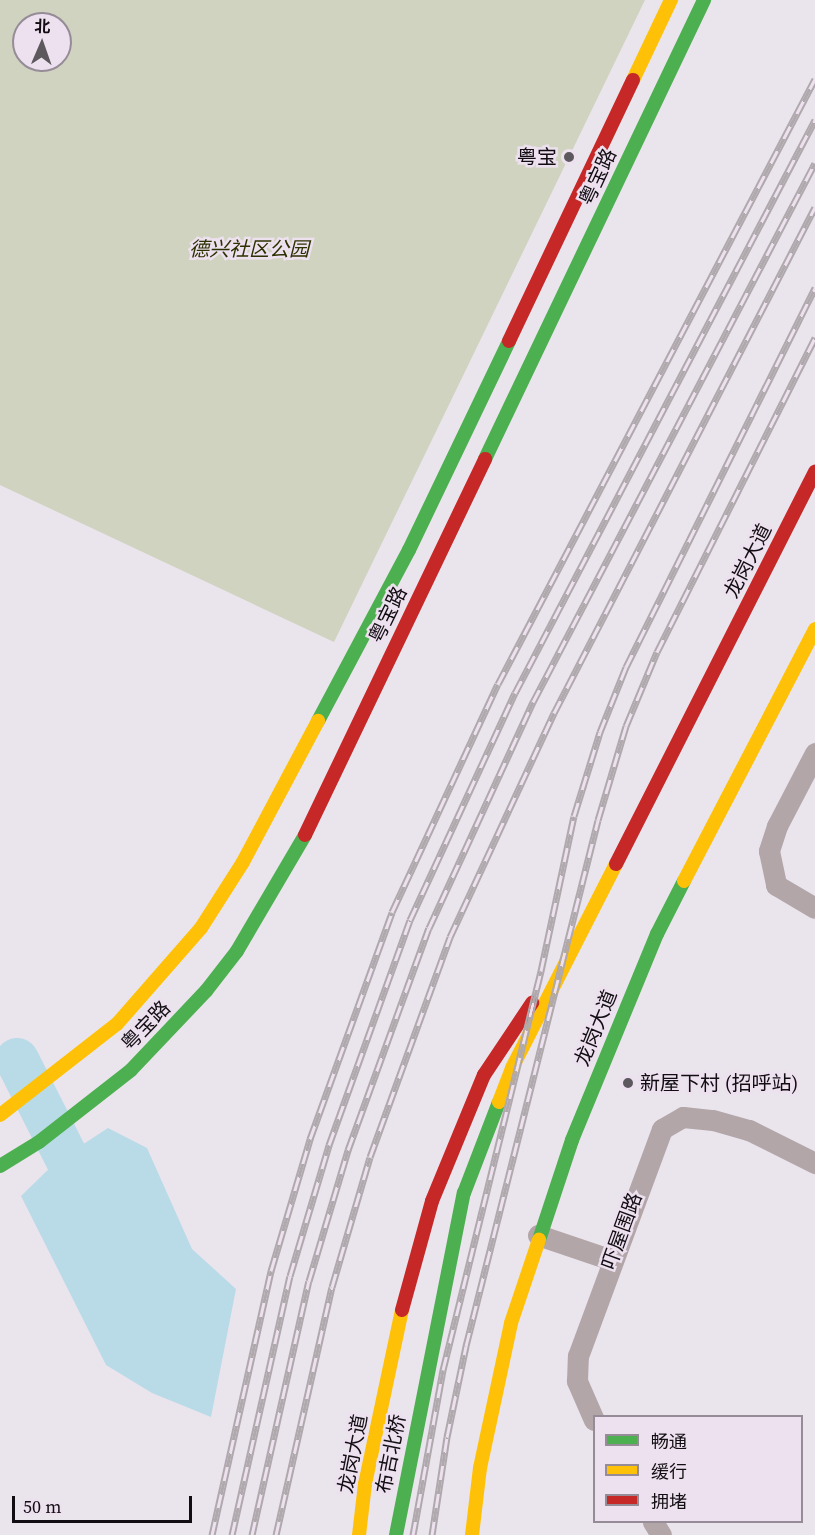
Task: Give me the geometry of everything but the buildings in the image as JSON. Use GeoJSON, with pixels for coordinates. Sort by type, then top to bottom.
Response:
{"type":"FeatureCollection","features":[{"type":"Feature","properties":{"kind":"main road","name":"粤宝路"},"geometry":{"type":"LineString","coordinates":[[0,1115],[60,1071],[117,1024],[201,928],[243,862],[409,550],[671,0]]}},
{"type":"Feature","properties":{"kind":"main road","name":"粤宝路"},"geometry":{"type":"LineString","coordinates":[[0,1166],[92,1101],[131,1070],[213,983],[237,951],[311,824],[704,0]]}},
{"type":"Feature","properties":{"kind":"main road","name":"龙岗大道"},"geometry":{"type":"LineString","coordinates":[[425,1380],[464,1193],[512,1068],[815,472]]}},
{"type":"Feature","properties":{"kind":"main road","name":"龙岗大道"},"geometry":{"type":"LineString","coordinates":[[472,1535],[480,1468],[511,1323],[538,1235],[580,1119],[657,934],[815,629]]}},
{"type":"Feature","properties":{"kind":"main road","name":"龙岗大道"},"geometry":{"type":"LineString","coordinates":[[359,1535],[365,1484],[407,1286],[432,1201],[484,1075],[584,924]]}},
{"type":"Feature","properties":{"kind":"main road","name":"布吉北桥"},"geometry":{"type":"LineString","coordinates":[[396,1535],[425,1380]]}},
{"type":"Feature","properties":{"kind":"street"},"geometry":{"type":"LineString","coordinates":[[815,753],[777,826],[769,851],[769,867],[776,885],[815,908]]}},
{"type":"Feature","properties":{"kind":"street","name":"吓屋围路"},"geometry":{"type":"LineString","coordinates":[[593,1418],[577,1381],[578,1356],[662,1129],[683,1117],[713,1120],[749,1130],[815,1163]]}},
{"type":"Feature","properties":{"kind":"street"},"geometry":{"type":"LineString","coordinates":[[538,1235],[612,1260]]}},
{"type":"Feature","properties":{"kind":"green space","name":"德兴社区公园"},"geometry":{"type":"Polygon","coordinates":[[[0,0],[645,0],[334,642],[0,485],[0,0]]]}},
{"type":"Feature","properties":{"kind":"water"},"geometry":{"type":"Polygon","coordinates":[[[108,1128],[147,1148],[192,1249],[236,1289],[211,1417],[152,1393],[106,1365],[21,1196],[56,1162],[108,1128]]]}},
{"type":"Feature","properties":{"kind":"waterway"},"geometry":{"type":"LineString","coordinates":[[17,1060],[92,1208]]}},
{"type":"Feature","properties":{"kind":"railway"},"geometry":{"type":"LineString","coordinates":[[212,1535],[271,1271],[310,1139],[392,912],[498,684],[815,79]]}},
{"type":"Feature","properties":{"kind":"railway"},"geometry":{"type":"LineString","coordinates":[[232,1535],[290,1276],[329,1145],[410,920],[515,693],[815,120]]}},
{"type":"Feature","properties":{"kind":"railway"},"geometry":{"type":"LineString","coordinates":[[252,1535],[309,1281],[348,1150],[429,928],[533,702],[815,163]]}},
{"type":"Feature","properties":{"kind":"railway"},"geometry":{"type":"LineString","coordinates":[[276,1535],[332,1287],[370,1157],[450,937],[554,713],[815,207]]}},
{"type":"Feature","properties":{"kind":"railway"},"geometry":{"type":"LineString","coordinates":[[413,1535],[443,1370],[541,971],[574,816],[600,732],[626,667],[815,288]]}},
{"type":"Feature","properties":{"kind":"railway"},"geometry":{"type":"LineString","coordinates":[[432,1535],[447,1437],[466,1346],[598,820],[626,726],[657,652],[815,338]]}},
{"type":"Feature","properties":{"kind":"traffic: fast"},"geometry":{"type":"LineString","coordinates":[[485,459],[704,0]]}},
{"type":"Feature","properties":{"kind":"traffic: fast"},"geometry":{"type":"LineString","coordinates":[[318,721],[409,550],[509,341]]}},
{"type":"Feature","properties":{"kind":"traffic: fast"},"geometry":{"type":"LineString","coordinates":[[0,1166],[39,1142],[131,1070],[206,991],[237,951],[305,835]]}},
{"type":"Feature","properties":{"kind":"traffic: fast"},"geometry":{"type":"LineString","coordinates":[[539,1240],[572,1140],[657,934],[684,881]]}},
{"type":"Feature","properties":{"kind":"traffic: fast"},"geometry":{"type":"LineString","coordinates":[[396,1535],[464,1193],[499,1102]]}},
{"type":"Feature","properties":{"kind":"traffic: slow"},"geometry":{"type":"LineString","coordinates":[[633,80],[671,0]]}},
{"type":"Feature","properties":{"kind":"traffic: slow"},"geometry":{"type":"LineString","coordinates":[[684,881],[815,629]]}},
{"type":"Feature","properties":{"kind":"traffic: slow"},"geometry":{"type":"LineString","coordinates":[[0,1115],[117,1024],[201,928],[243,862],[318,721]]}},
{"type":"Feature","properties":{"kind":"traffic: slow"},"geometry":{"type":"LineString","coordinates":[[499,1102],[512,1068],[616,864]]}},
{"type":"Feature","properties":{"kind":"traffic: slow"},"geometry":{"type":"LineString","coordinates":[[472,1535],[480,1468],[511,1323],[539,1240]]}},
{"type":"Feature","properties":{"kind":"traffic: slow"},"geometry":{"type":"LineString","coordinates":[[359,1535],[365,1484],[402,1310]]}},
{"type":"Feature","properties":{"kind":"traffic: jam"},"geometry":{"type":"LineString","coordinates":[[509,341],[633,80]]}},
{"type":"Feature","properties":{"kind":"traffic: jam"},"geometry":{"type":"LineString","coordinates":[[305,835],[485,459]]}},
{"type":"Feature","properties":{"kind":"traffic: jam"},"geometry":{"type":"LineString","coordinates":[[616,864],[815,472]]}},
{"type":"Feature","properties":{"kind":"traffic: jam"},"geometry":{"type":"LineString","coordinates":[[402,1310],[432,1201],[484,1075],[532,1003]]}},
{"type":"Feature","properties":{"kind":"place","name":"粤宝"},"geometry":{"type":"Point","coordinates":[569,157]}},
{"type":"Feature","properties":{"kind":"place","name":"新屋下村 (招呼站)"},"geometry":{"type":"Point","coordinates":[628,1083]}}]}
